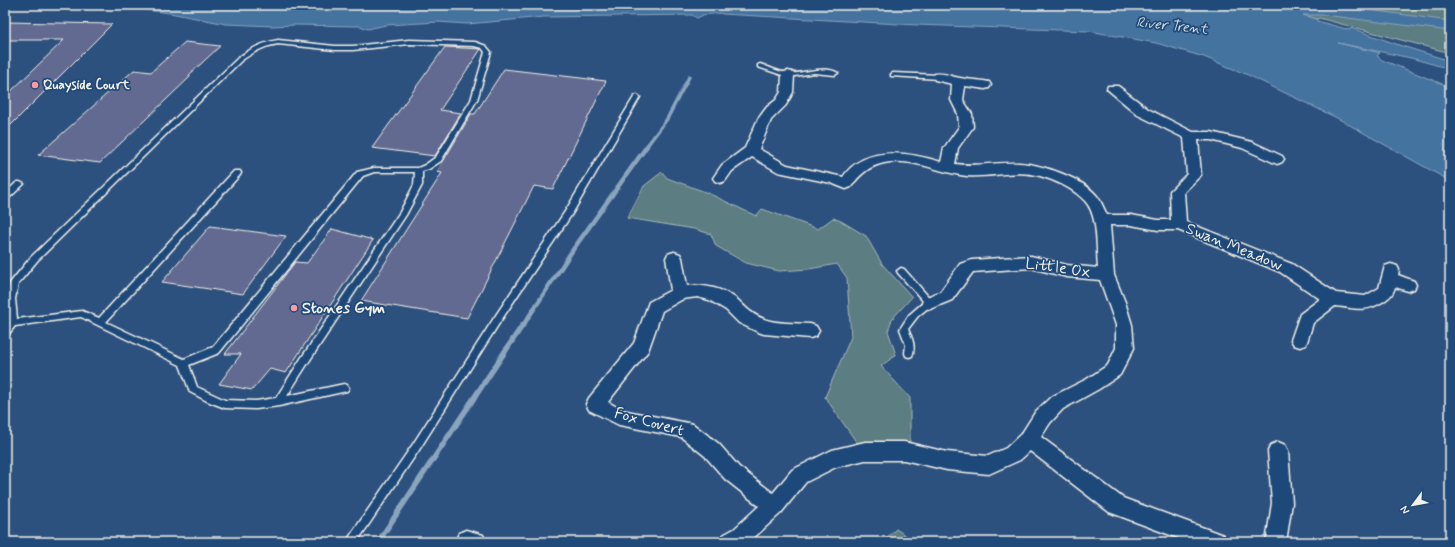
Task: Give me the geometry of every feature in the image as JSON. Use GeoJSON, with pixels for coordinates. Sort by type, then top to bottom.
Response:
{"type":"FeatureCollection","features":[{"type":"Feature","properties":{"kind":"street"},"geometry":{"type":"LineString","coordinates":[[720,178],[727,168],[751,151],[765,118],[781,102],[787,92],[788,75]]}},
{"type":"Feature","properties":{"kind":"street"},"geometry":{"type":"LineString","coordinates":[[939,77],[959,82],[985,85]]}},
{"type":"Feature","properties":{"kind":"street"},"geometry":{"type":"LineString","coordinates":[[946,168],[951,148],[966,127],[965,114],[958,100],[959,82]]}},
{"type":"Feature","properties":{"kind":"street"},"geometry":{"type":"LineString","coordinates":[[1113,89],[1143,112],[1191,136],[1211,136],[1272,153]]}},
{"type":"Feature","properties":{"kind":"street"},"geometry":{"type":"LineString","coordinates":[[1179,225],[1177,191],[1194,175],[1191,136]]}},
{"type":"Feature","properties":{"kind":"street"},"geometry":{"type":"LineString","coordinates":[[730,542],[741,536],[774,506],[799,476],[832,459],[865,451],[904,451],[947,461],[989,465],[1013,454],[1029,439],[1043,417],[1057,403],[1093,384],[1114,370],[1125,348],[1124,325],[1106,274],[1102,220],[1091,198],[1069,182],[1042,171],[1019,168],[969,171],[946,168],[916,159],[901,157],[884,158],[868,163],[853,173],[846,184],[834,179],[783,169],[751,151]]}},
{"type":"Feature","properties":{"kind":"street","name":"Swan Meadow"},"geometry":{"type":"LineString","coordinates":[[1102,220],[1131,220],[1158,225],[1179,225],[1286,268],[1332,299],[1368,303],[1386,291],[1390,274],[1408,285]]}},
{"type":"Feature","properties":{"kind":"street"},"geometry":{"type":"LineString","coordinates":[[674,258],[680,293]]}},
{"type":"Feature","properties":{"kind":"street","name":"Little Ox"},"geometry":{"type":"LineString","coordinates":[[930,303],[946,296],[966,268],[972,266],[1031,262],[1068,271],[1106,274]]}},
{"type":"Feature","properties":{"kind":"street","name":"Fox Covert"},"geometry":{"type":"LineString","coordinates":[[774,506],[732,473],[712,450],[686,430],[618,417],[595,404],[642,346],[655,307],[680,293],[697,291],[713,294],[732,305],[745,318],[764,327],[810,331]]}},
{"type":"Feature","properties":{"kind":"street"},"geometry":{"type":"LineString","coordinates":[[1300,340],[1306,319],[1332,299]]}},
{"type":"Feature","properties":{"kind":"street"},"geometry":{"type":"LineString","coordinates":[[1029,439],[1116,505],[1216,542]]}},
{"type":"Feature","properties":{"kind":"street"},"geometry":{"type":"LineString","coordinates":[[1276,542],[1282,503],[1278,451]]}},
{"type":"Feature","properties":{"kind":"lane"},"geometry":{"type":"LineString","coordinates":[[1435,5],[1450,7]]}},
{"type":"Feature","properties":{"kind":"lane"},"geometry":{"type":"LineString","coordinates":[[14,323],[11,299],[14,283],[34,259],[240,59],[252,50],[265,44],[278,42],[335,48],[354,48],[409,42],[475,44],[484,47],[488,52],[485,65],[469,110],[439,159],[428,167],[419,170],[374,170],[360,174],[216,350],[184,363]]}},
{"type":"Feature","properties":{"kind":"lane"},"geometry":{"type":"LineString","coordinates":[[760,66],[788,75],[814,72],[835,72]]}},
{"type":"Feature","properties":{"kind":"lane"},"geometry":{"type":"LineString","coordinates":[[893,75],[939,77]]}},
{"type":"Feature","properties":{"kind":"lane"},"geometry":{"type":"LineString","coordinates":[[351,542],[416,447],[497,320],[569,212],[637,97]]}},
{"type":"Feature","properties":{"kind":"lane"},"geometry":{"type":"LineString","coordinates":[[280,402],[305,360],[403,213],[418,185],[419,170]]}},
{"type":"Feature","properties":{"kind":"lane"},"geometry":{"type":"LineString","coordinates":[[100,323],[237,173]]}},
{"type":"Feature","properties":{"kind":"lane"},"geometry":{"type":"LineString","coordinates":[[5,197],[20,184]]}},
{"type":"Feature","properties":{"kind":"lane"},"geometry":{"type":"LineString","coordinates":[[901,271],[930,303],[915,313],[908,321],[904,329],[910,345],[909,353]]}},
{"type":"Feature","properties":{"kind":"lane"},"geometry":{"type":"LineString","coordinates":[[5,333],[14,323],[82,314],[184,363],[193,389],[225,404],[256,405],[280,402],[344,388]]}},
{"type":"Feature","properties":{"kind":"green space"},"geometry":{"type":"Polygon","coordinates":[[[1286,5],[1450,5],[1450,53],[1303,15],[1286,5]]]}},
{"type":"Feature","properties":{"kind":"green space"},"geometry":{"type":"Polygon","coordinates":[[[662,172],[667,178],[708,193],[756,216],[762,209],[818,229],[833,218],[866,236],[882,264],[912,297],[892,319],[888,331],[896,355],[881,366],[910,398],[910,442],[857,443],[825,397],[851,337],[847,278],[837,264],[809,269],[779,271],[746,263],[716,246],[711,234],[694,229],[627,218],[644,186],[662,172]]]}},
{"type":"Feature","properties":{"kind":"green space"},"geometry":{"type":"Polygon","coordinates":[[[896,529],[915,542],[882,542],[896,529]]]}},
{"type":"Feature","properties":{"kind":"water","name":"River Trent"},"geometry":{"type":"Polygon","coordinates":[[[106,5],[1333,5],[1450,21],[1450,31],[1324,15],[1303,15],[1317,19],[1317,21],[1350,30],[1351,28],[1450,61],[1450,69],[1411,58],[1338,43],[1380,53],[1377,56],[1382,60],[1450,87],[1450,181],[1337,118],[1248,75],[1204,57],[1156,43],[1089,31],[917,25],[722,13],[703,15],[697,18],[692,15],[544,17],[467,24],[438,22],[386,25],[368,29],[360,26],[272,26],[226,24],[170,13],[106,5]]]}},
{"type":"Feature","properties":{"kind":"building","name":"Quayside Court"},"geometry":{"type":"Polygon","coordinates":[[[5,22],[112,24],[5,131],[5,97],[64,40],[5,40],[5,22]]]}},
{"type":"Feature","properties":{"kind":"building"},"geometry":{"type":"Polygon","coordinates":[[[185,42],[220,46],[188,76],[191,76],[100,163],[38,155],[134,70],[151,72],[185,42]]]}},
{"type":"Feature","properties":{"kind":"building"},"geometry":{"type":"Polygon","coordinates":[[[445,47],[481,49],[440,110],[461,113],[435,156],[372,148],[445,47]]]}},
{"type":"Feature","properties":{"kind":"building"},"geometry":{"type":"Polygon","coordinates":[[[504,69],[606,81],[553,189],[534,186],[467,318],[361,301],[442,173],[437,172],[471,114],[475,114],[504,69]]]}},
{"type":"Feature","properties":{"kind":"building"},"geometry":{"type":"Polygon","coordinates":[[[210,226],[286,236],[243,294],[162,282],[210,226]]]}},
{"type":"Feature","properties":{"kind":"building","name":"Stones Gym"},"geometry":{"type":"Polygon","coordinates":[[[332,229],[373,240],[286,373],[270,369],[252,390],[219,384],[241,354],[225,354],[295,262],[307,263],[332,229]]]}},
{"type":"Feature","properties":{"kind":"waterway"},"geometry":{"type":"LineString","coordinates":[[646,147],[667,119],[689,77]]}},
{"type":"Feature","properties":{"kind":"waterway"},"geometry":{"type":"LineString","coordinates":[[522,327],[572,251],[647,146]]}},
{"type":"Feature","properties":{"kind":"waterway"},"geometry":{"type":"LineString","coordinates":[[378,542],[522,326]]}},
{"type":"Feature","properties":{"kind":"place","name":"Quayside Court"},"geometry":{"type":"Point","coordinates":[35,85]}},
{"type":"Feature","properties":{"kind":"place","name":"Stones Gym"},"geometry":{"type":"Point","coordinates":[294,308]}}]}
